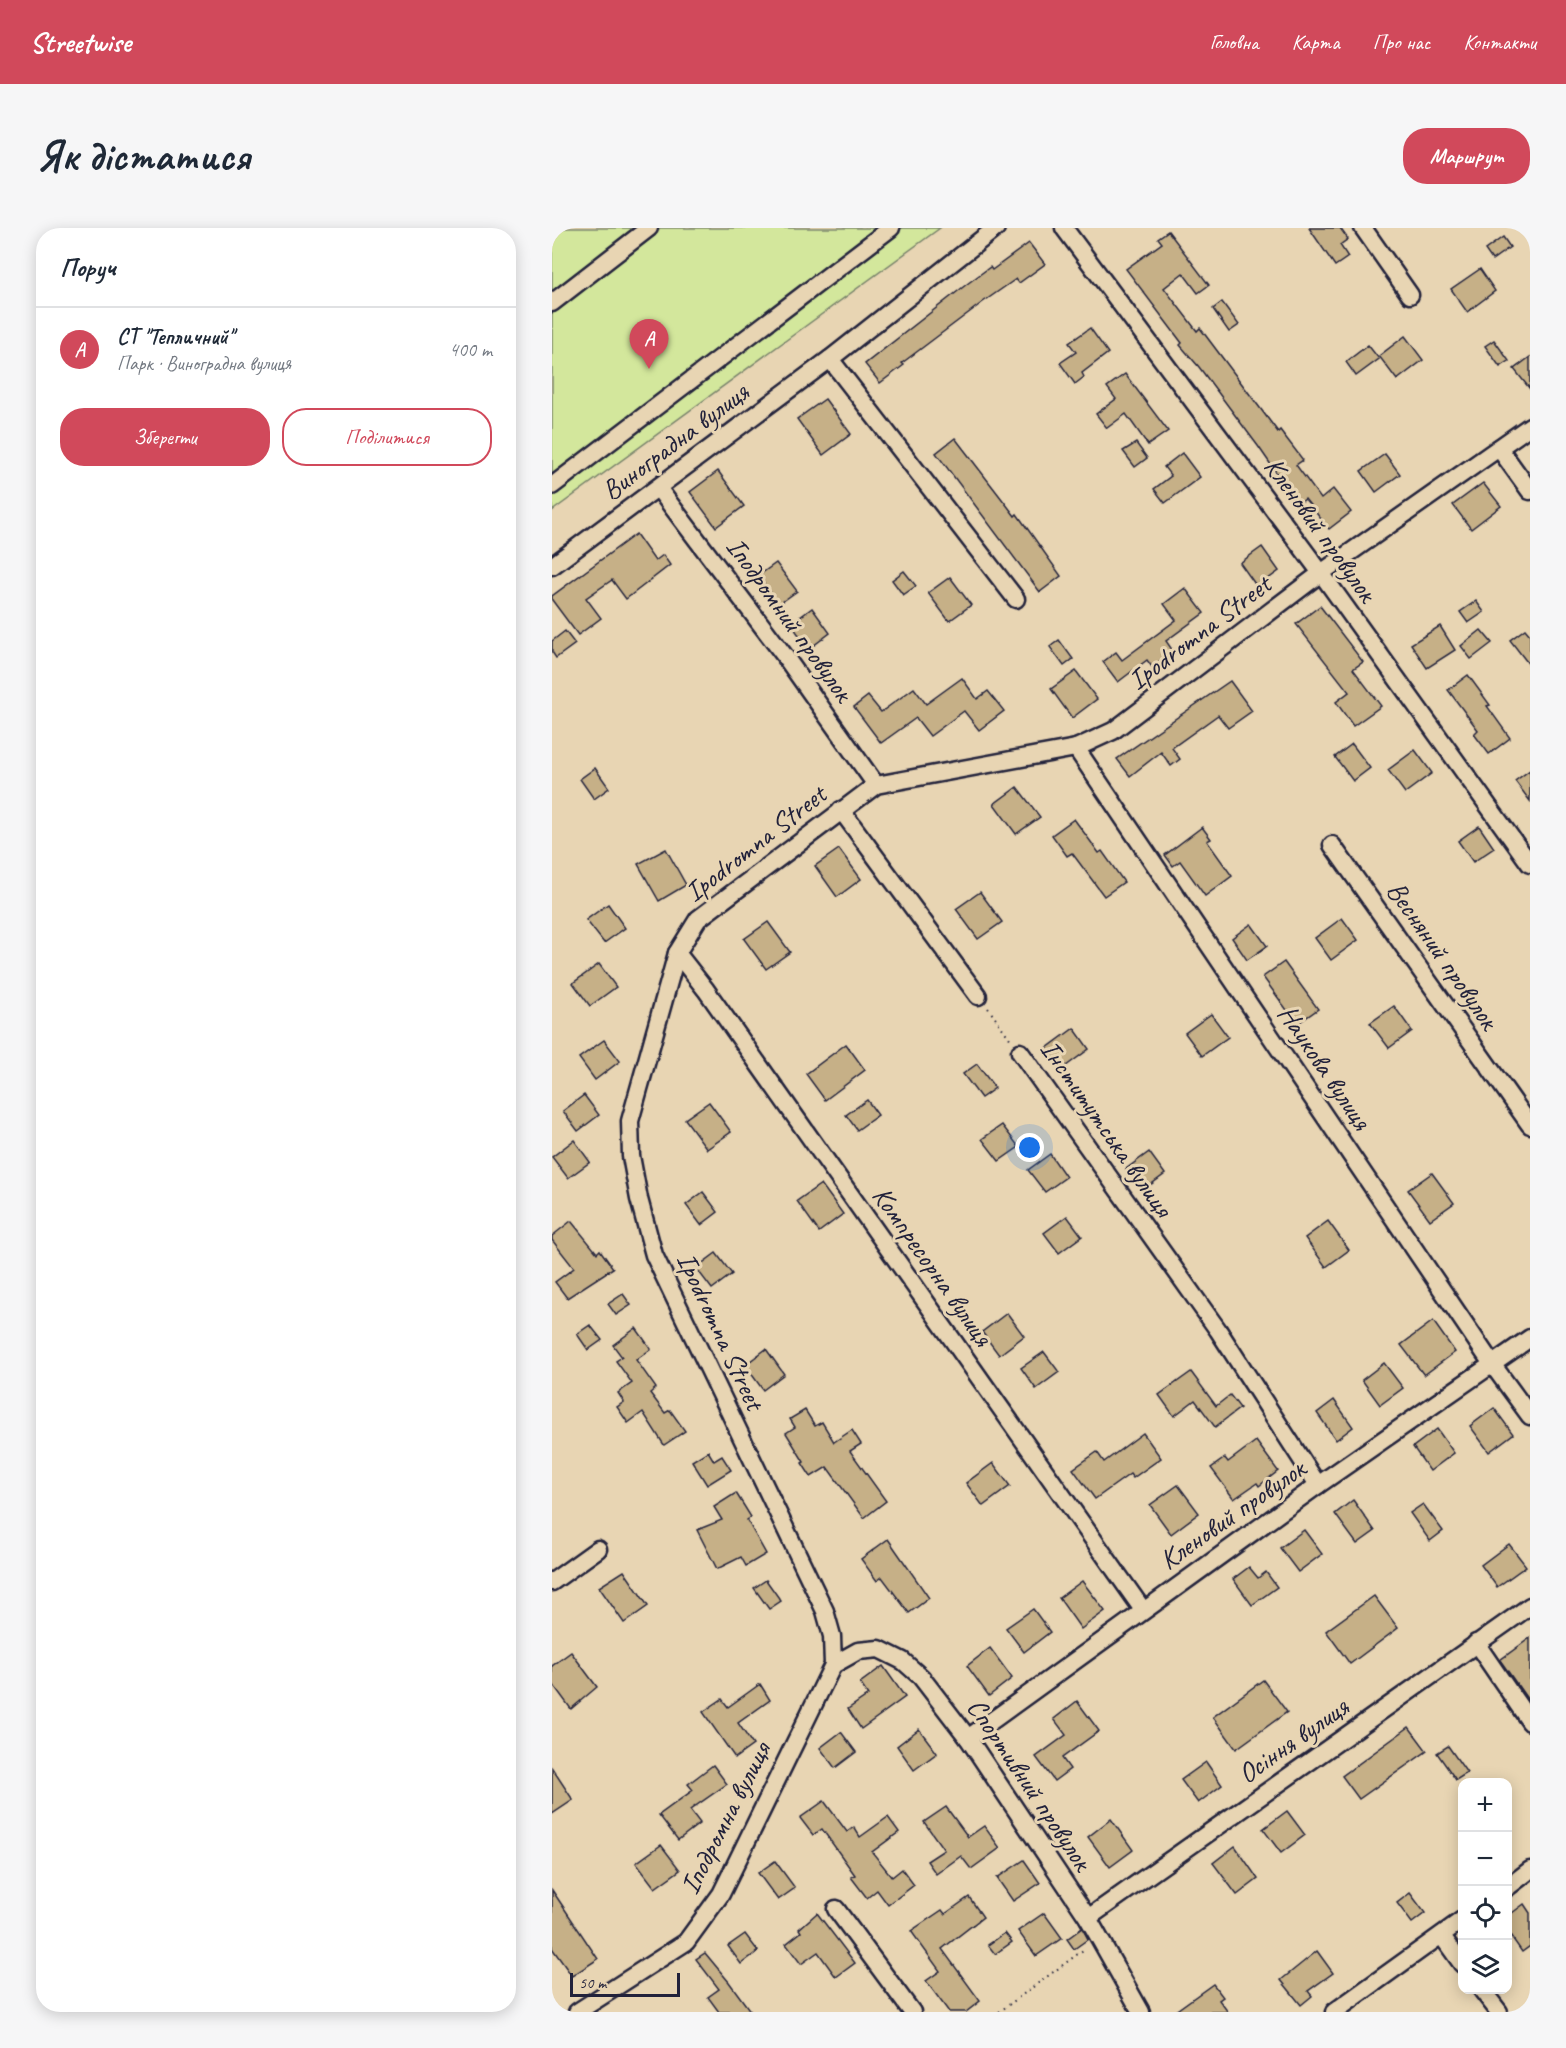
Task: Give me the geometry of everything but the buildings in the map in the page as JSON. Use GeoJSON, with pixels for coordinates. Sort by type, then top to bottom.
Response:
{"type":"FeatureCollection","features":[{"type":"Feature","properties":{"kind":"street"},"geometry":{"type":"LineString","coordinates":[[552,303],[649,228]]}},
{"type":"Feature","properties":{"kind":"street"},"geometry":{"type":"LineString","coordinates":[[552,486],[891,228]]}},
{"type":"Feature","properties":{"kind":"street","name":"Виноградна вулиця"},"geometry":{"type":"LineString","coordinates":[[552,566],[830,358],[996,228]]}},
{"type":"Feature","properties":{"kind":"street","name":"Кленовий провулок"},"geometry":{"type":"LineString","coordinates":[[1064,228],[1321,573],[1530,864]]}},
{"type":"Feature","properties":{"kind":"street"},"geometry":{"type":"LineString","coordinates":[[1363,228],[1410,296]]}},
{"type":"Feature","properties":{"kind":"street"},"geometry":{"type":"LineString","coordinates":[[830,358],[1016,599]]}},
{"type":"Feature","properties":{"kind":"street","name":"Ipodromna Street"},"geometry":{"type":"LineString","coordinates":[[833,1665],[832,1636],[825,1611],[654,1255],[639,1199],[631,1156],[630,1121],[677,954],[698,919],[876,784],[1076,748],[1113,731],[1321,573],[1530,426]]}},
{"type":"Feature","properties":{"kind":"street"},"geometry":{"type":"LineString","coordinates":[[1499,448],[1530,491]]}},
{"type":"Feature","properties":{"kind":"street","name":"Іподромний провулок"},"geometry":{"type":"LineString","coordinates":[[658,488],[784,655],[876,784]]}},
{"type":"Feature","properties":{"kind":"street","name":"Наукова вулиця"},"geometry":{"type":"LineString","coordinates":[[1076,748],[1492,1364],[1530,1416]]}},
{"type":"Feature","properties":{"kind":"street"},"geometry":{"type":"LineString","coordinates":[[841,810],[978,996]]}},
{"type":"Feature","properties":{"kind":"street","name":"Весняний провулок"},"geometry":{"type":"LineString","coordinates":[[1332,845],[1530,1125]]}},
{"type":"Feature","properties":{"kind":"street","name":"Компресорна вулиця"},"geometry":{"type":"LineString","coordinates":[[677,954],[706,990],[1143,1610]]}},
{"type":"Feature","properties":{"kind":"street","name":"Інститутська вулиця"},"geometry":{"type":"LineString","coordinates":[[1020,1052],[1218,1330],[1318,1485]]}},
{"type":"Feature","properties":{"kind":"street","name":"Кленовий провулок"},"geometry":{"type":"LineString","coordinates":[[968,1738],[1318,1485],[1530,1338]]}},
{"type":"Feature","properties":{"kind":"street"},"geometry":{"type":"LineString","coordinates":[[552,1582],[598,1548]]}},
{"type":"Feature","properties":{"kind":"street","name":"Осіння вулиця"},"geometry":{"type":"LineString","coordinates":[[1088,1918],[1530,1606]]}},
{"type":"Feature","properties":{"kind":"street"},"geometry":{"type":"LineString","coordinates":[[1476,1643],[1530,1722]]}},
{"type":"Feature","properties":{"kind":"street","name":"Спортивний провулок"},"geometry":{"type":"LineString","coordinates":[[833,1665],[858,1651],[879,1649],[903,1661],[921,1677],[968,1738],[1088,1918],[1141,2012]]}},
{"type":"Feature","properties":{"kind":"street","name":"Іподромна вулиця"},"geometry":{"type":"LineString","coordinates":[[577,2012],[686,1942],[721,1894],[833,1665]]}},
{"type":"Feature","properties":{"kind":"street"},"geometry":{"type":"LineString","coordinates":[[1509,1886],[1530,1870]]}},
{"type":"Feature","properties":{"kind":"street"},"geometry":{"type":"LineString","coordinates":[[836,1909],[912,2012]]}},
{"type":"Feature","properties":{"kind":"street"},"geometry":{"type":"LineString","coordinates":[[1334,2012],[1458,1923]]}},
{"type":"Feature","properties":{"kind":"street"},"geometry":{"type":"LineString","coordinates":[[1442,1936],[1458,1958]]}},
{"type":"Feature","properties":{"kind":"street"},"geometry":{"type":"LineString","coordinates":[[1486,1994],[1499,2012]]}},
{"type":"Feature","properties":{"kind":"path","name":"Інститутська вулиця"},"geometry":{"type":"LineString","coordinates":[[978,996],[1020,1052]]}},
{"type":"Feature","properties":{"kind":"path"},"geometry":{"type":"LineString","coordinates":[[999,2012],[1099,1938]]}},
{"type":"Feature","properties":{"kind":"green space"},"geometry":{"type":"Polygon","coordinates":[[[552,228],[940,228],[552,511],[552,228]]]}},
{"type":"Feature","properties":{"kind":"place","name":"СТ \"Тепличний\""},"geometry":{"type":"Point","coordinates":[649,369]}}]}
